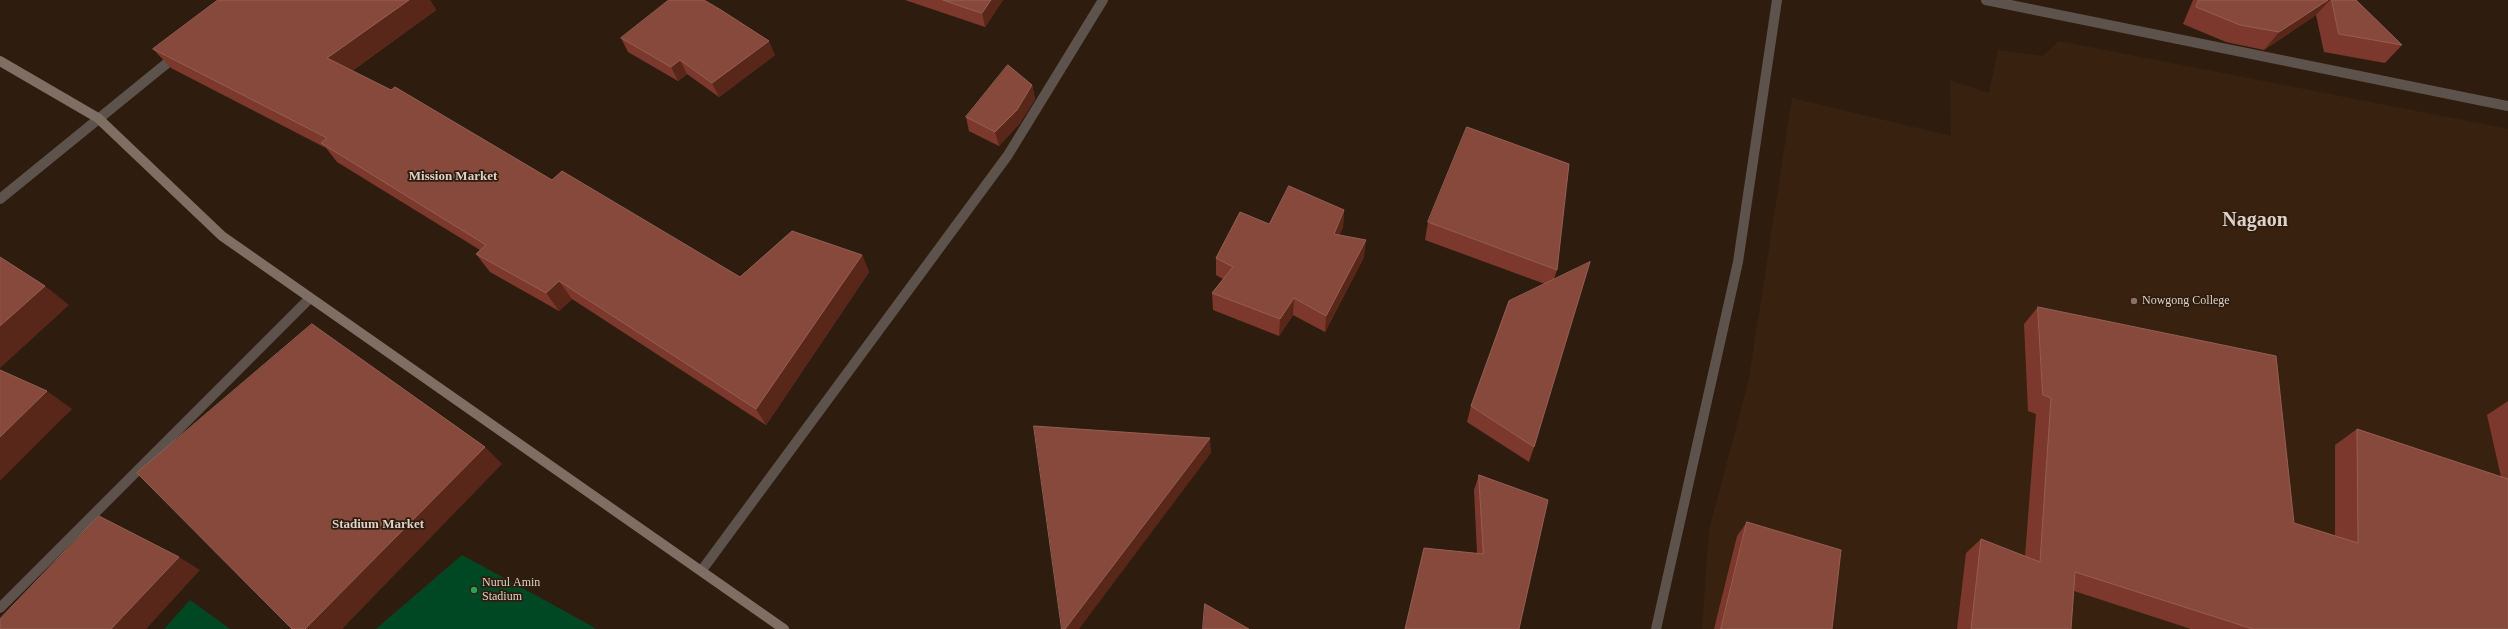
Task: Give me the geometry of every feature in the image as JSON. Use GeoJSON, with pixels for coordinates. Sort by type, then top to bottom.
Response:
{"type":"FeatureCollection","features":[{"type":"Feature","properties":{"kind":"main road"},"geometry":{"type":"LineString","coordinates":[[0,61],[98,118],[182,200],[222,236],[702,570],[784,629]]}},
{"type":"Feature","properties":{"kind":"street"},"geometry":{"type":"LineString","coordinates":[[702,570],[1008,155],[1103,0]]}},
{"type":"Feature","properties":{"kind":"street"},"geometry":{"type":"LineString","coordinates":[[1656,629],[1738,262],[1777,0]]}},
{"type":"Feature","properties":{"kind":"street"},"geometry":{"type":"LineString","coordinates":[[1986,0],[2508,106]]}},
{"type":"Feature","properties":{"kind":"street"},"geometry":{"type":"LineString","coordinates":[[0,199],[183,49]]}},
{"type":"Feature","properties":{"kind":"street"},"geometry":{"type":"LineString","coordinates":[[0,608],[310,298]]}},
{"type":"Feature","properties":{"kind":"shaded area","name":"Nowgong College"},"geometry":{"type":"Polygon","coordinates":[[[2059,41],[2508,129],[2508,629],[1702,629],[1709,530],[1749,379],[1792,98],[1951,136],[1950,80],[1989,93],[1998,50],[2043,56],[2059,41]]]}},
{"type":"Feature","properties":{"kind":"green space","name":"Nurul Amin Stadium"},"geometry":{"type":"Polygon","coordinates":[[[462,555],[588,624],[596,629],[376,629],[462,555]]]}},
{"type":"Feature","properties":{"kind":"green space"},"geometry":{"type":"Polygon","coordinates":[[[190,600],[230,629],[164,629],[190,600]]]}},
{"type":"Feature","properties":{"kind":"building"},"geometry":{"type":"Polygon","coordinates":[[[218,0],[409,0],[327,58],[391,90],[395,87],[552,180],[562,171],[740,277],[792,231],[862,255],[756,409],[559,281],[546,293],[476,254],[486,245],[321,143],[327,138],[153,49],[218,0]]]}},
{"type":"Feature","properties":{"kind":"building"},"geometry":{"type":"Polygon","coordinates":[[[669,0],[704,0],[769,41],[712,83],[680,60],[671,67],[621,38],[669,0]]]}},
{"type":"Feature","properties":{"kind":"building"},"geometry":{"type":"Polygon","coordinates":[[[943,0],[991,0],[982,13],[943,0]]]}},
{"type":"Feature","properties":{"kind":"building"},"geometry":{"type":"Polygon","coordinates":[[[2199,0],[2328,0],[2279,32],[2240,25],[2196,7],[2199,0]]]}},
{"type":"Feature","properties":{"kind":"building"},"geometry":{"type":"Polygon","coordinates":[[[2332,0],[2356,0],[2402,45],[2339,34],[2332,0]]]}},
{"type":"Feature","properties":{"kind":"building"},"geometry":{"type":"Polygon","coordinates":[[[1008,65],[1032,85],[1017,110],[995,132],[966,117],[1008,65]]]}},
{"type":"Feature","properties":{"kind":"building"},"geometry":{"type":"Polygon","coordinates":[[[1467,127],[1569,164],[1557,270],[1428,222],[1467,127]]]}},
{"type":"Feature","properties":{"kind":"building"},"geometry":{"type":"Polygon","coordinates":[[[1289,186],[1344,210],[1334,234],[1366,240],[1326,316],[1294,298],[1280,319],[1212,293],[1233,267],[1216,258],[1240,212],[1269,224],[1289,186]]]}},
{"type":"Feature","properties":{"kind":"building"},"geometry":{"type":"Polygon","coordinates":[[[0,257],[45,286],[0,326],[0,257]]]}},
{"type":"Feature","properties":{"kind":"building"},"geometry":{"type":"Polygon","coordinates":[[[1590,262],[1534,447],[1471,406],[1509,301],[1590,262]]]}},
{"type":"Feature","properties":{"kind":"building"},"geometry":{"type":"Polygon","coordinates":[[[2038,307],[2276,356],[2294,523],[2358,543],[2357,429],[2508,479],[2508,629],[2253,629],[2075,572],[2071,629],[1971,629],[1981,539],[2040,562],[2051,398],[2043,395],[2038,307]]]}},
{"type":"Feature","properties":{"kind":"building"},"geometry":{"type":"Polygon","coordinates":[[[312,324],[485,447],[305,629],[292,629],[137,473],[312,324]]]}},
{"type":"Feature","properties":{"kind":"building"},"geometry":{"type":"Polygon","coordinates":[[[0,370],[47,391],[0,437],[0,370]]]}},
{"type":"Feature","properties":{"kind":"building"},"geometry":{"type":"Polygon","coordinates":[[[1034,426],[1210,438],[1065,629],[1062,629],[1034,426]]]}},
{"type":"Feature","properties":{"kind":"building"},"geometry":{"type":"Polygon","coordinates":[[[1479,475],[1548,500],[1519,629],[1405,629],[1424,548],[1483,554],[1479,475]]]}},
{"type":"Feature","properties":{"kind":"building"},"geometry":{"type":"Polygon","coordinates":[[[99,516],[179,557],[111,629],[0,629],[0,619],[99,516]]]}},
{"type":"Feature","properties":{"kind":"building"},"geometry":{"type":"Polygon","coordinates":[[[1747,522],[1841,550],[1832,629],[1721,629],[1747,522]]]}},
{"type":"Feature","properties":{"kind":"building"},"geometry":{"type":"Polygon","coordinates":[[[1205,604],[1249,629],[1203,629],[1205,604]]]}},
{"type":"Feature","properties":{"kind":"place","name":"Nowgong College"},"geometry":{"type":"Point","coordinates":[2134,301]}},
{"type":"Feature","properties":{"kind":"place","name":"Nurul Amin Stadium"},"geometry":{"type":"Point","coordinates":[474,590]}},
{"type":"Feature","properties":{"kind":"district","name":"Mission Market"},"geometry":{"type":"Point","coordinates":[453,177]}},
{"type":"Feature","properties":{"kind":"district","name":"Nagaon"},"geometry":{"type":"Point","coordinates":[2255,221]}},
{"type":"Feature","properties":{"kind":"district","name":"Stadium Market"},"geometry":{"type":"Point","coordinates":[378,525]}}]}
